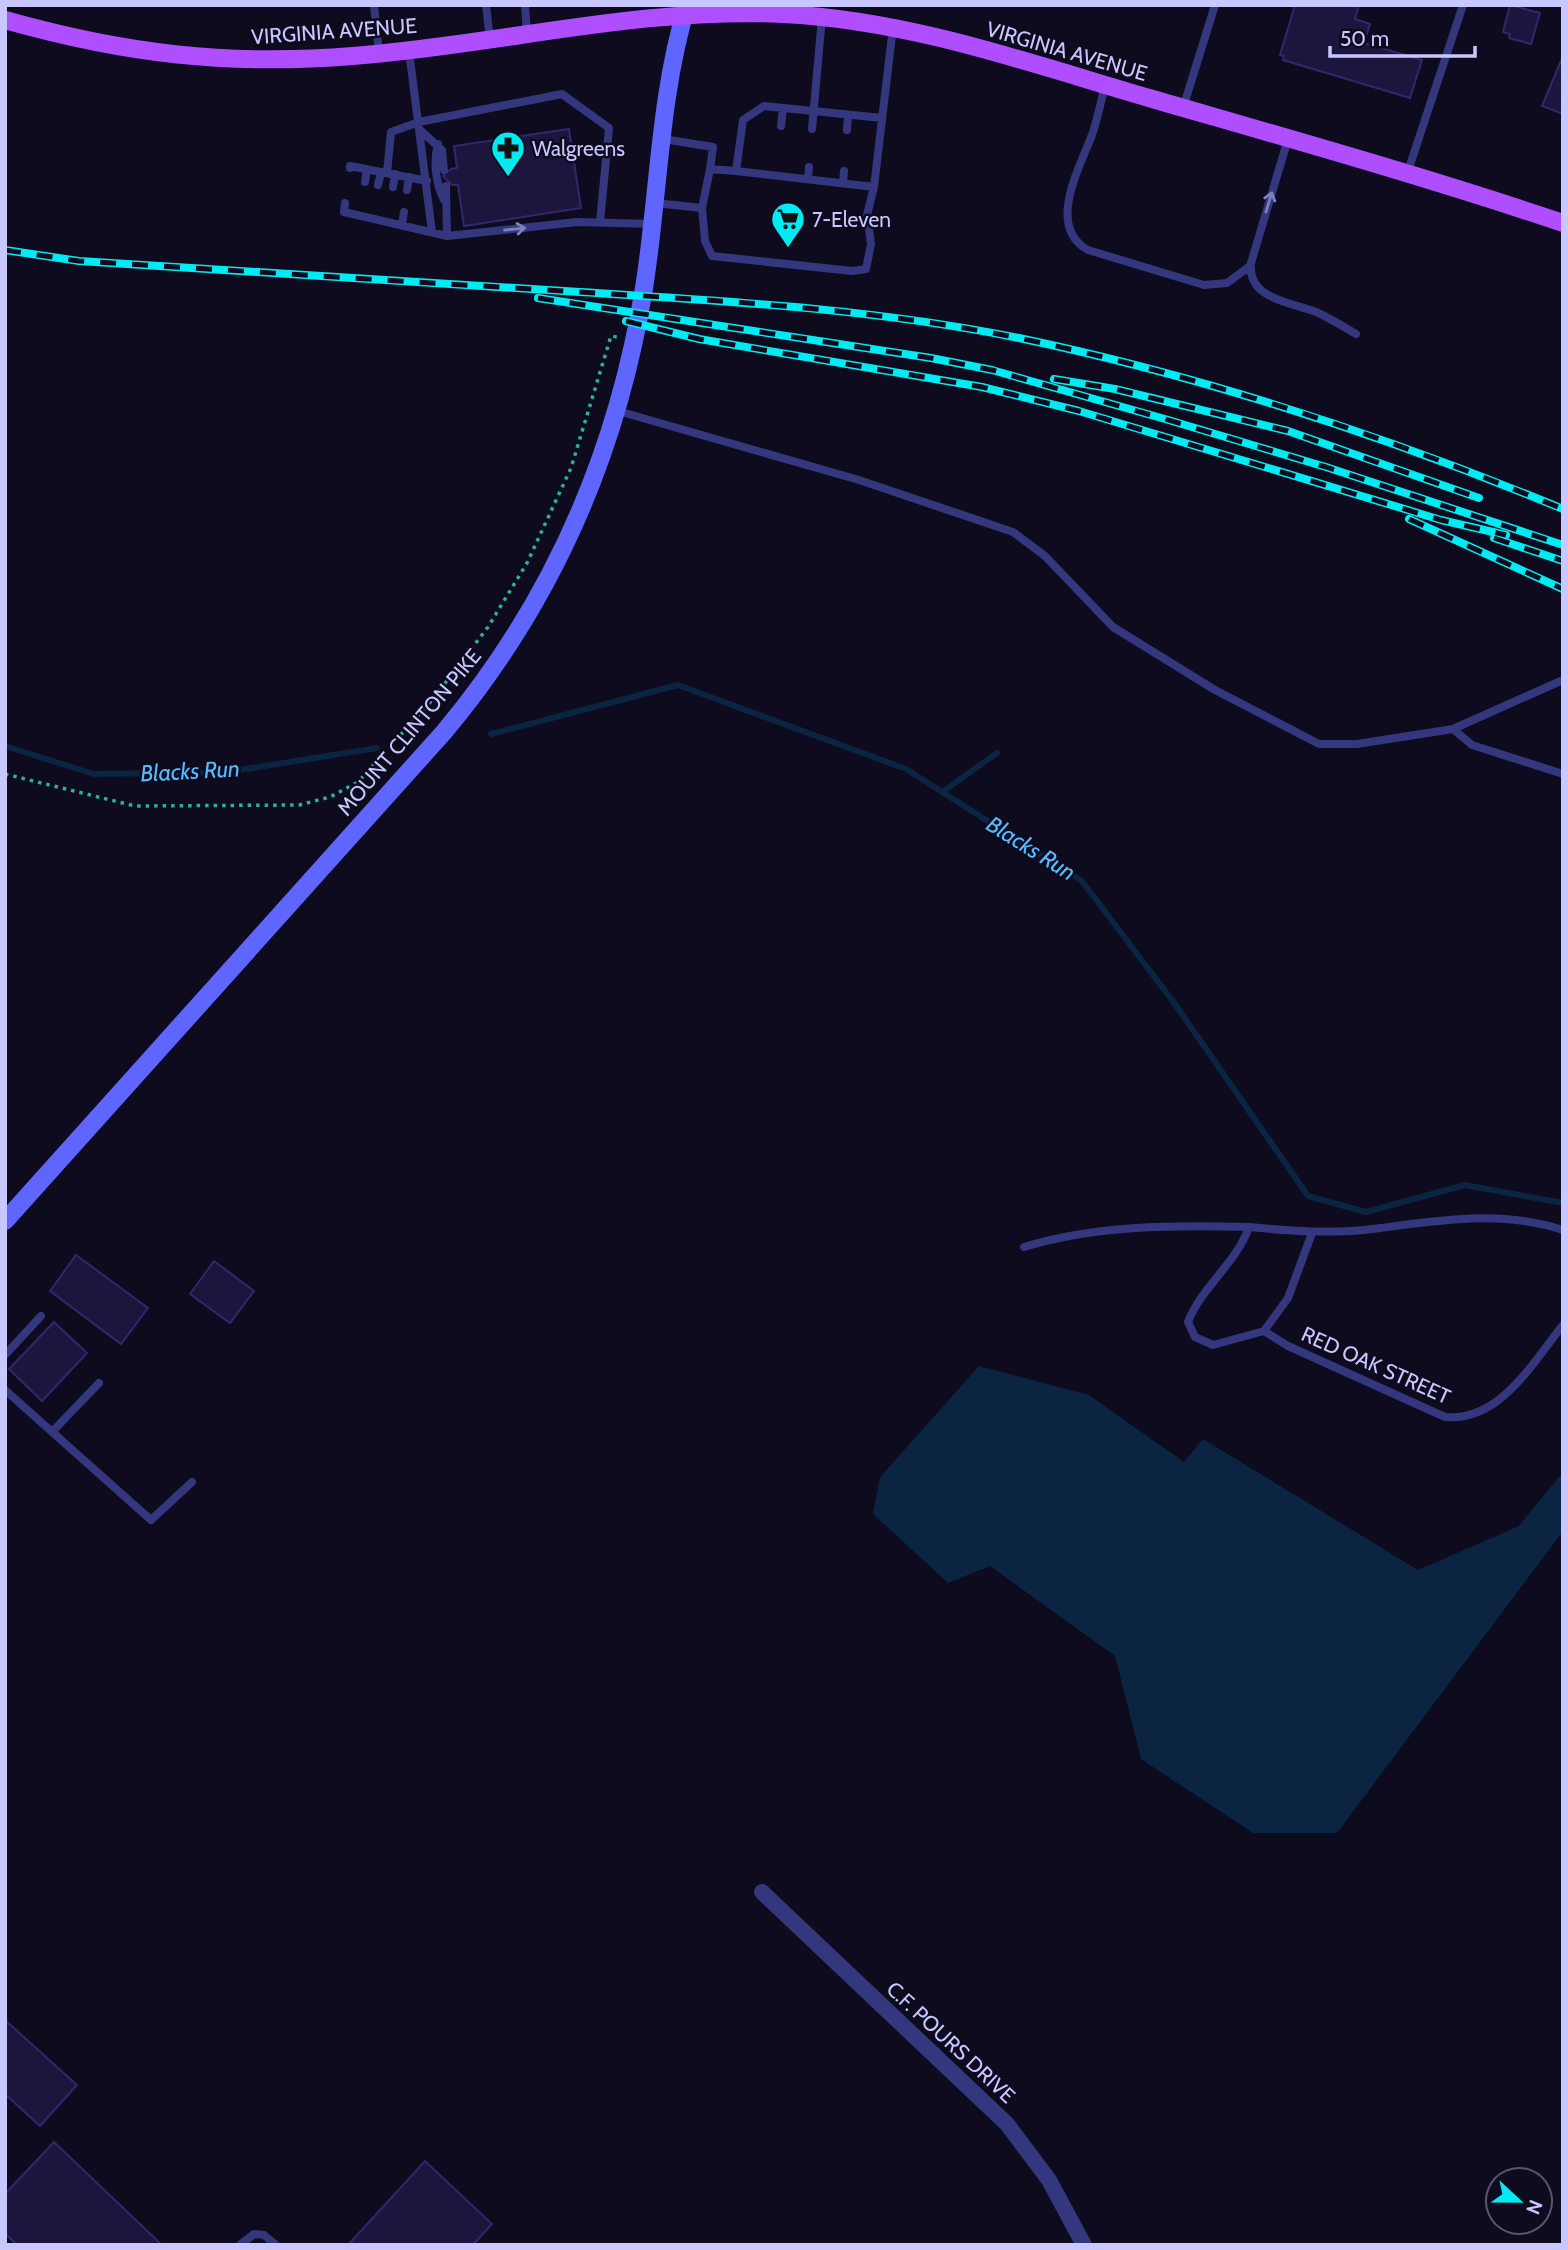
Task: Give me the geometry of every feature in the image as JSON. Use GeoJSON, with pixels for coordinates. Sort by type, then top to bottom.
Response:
{"type":"FeatureCollection","features":[{"type":"Feature","properties":{"kind":"main road","name":"VIRGINIA AVENUE"},"geometry":{"type":"LineString","coordinates":[[5,20],[95,44],[188,57],[289,60],[490,40],[686,10],[822,17],[893,27],[1105,85],[1563,223]]}},
{"type":"Feature","properties":{"kind":"main road","name":"MOUNT CLINTON PIKE"},"geometry":{"type":"LineString","coordinates":[[5,1220],[475,694],[524,622],[566,547],[596,476],[618,411],[644,290],[670,81],[686,10]]}},
{"type":"Feature","properties":{"kind":"street","name":"C.F. POURS DRIVE"},"geometry":{"type":"LineString","coordinates":[[762,1892],[1007,2124],[1049,2179],[1083,2245]]}},
{"type":"Feature","properties":{"kind":"lane"},"geometry":{"type":"LineString","coordinates":[[374,5],[379,53]]}},
{"type":"Feature","properties":{"kind":"lane"},"geometry":{"type":"LineString","coordinates":[[486,5],[490,40]]}},
{"type":"Feature","properties":{"kind":"lane"},"geometry":{"type":"LineString","coordinates":[[525,5],[527,34]]}},
{"type":"Feature","properties":{"kind":"lane"},"geometry":{"type":"LineString","coordinates":[[1184,108],[1215,5]]}},
{"type":"Feature","properties":{"kind":"lane"},"geometry":{"type":"LineString","coordinates":[[1407,174],[1463,5]]}},
{"type":"Feature","properties":{"kind":"lane"},"geometry":{"type":"LineString","coordinates":[[812,129],[822,17]]}},
{"type":"Feature","properties":{"kind":"lane"},"geometry":{"type":"LineString","coordinates":[[663,139],[713,147],[702,208],[705,241],[712,256],[852,271],[866,269],[871,244],[867,215],[874,187],[893,27]]}},
{"type":"Feature","properties":{"kind":"lane"},"geometry":{"type":"LineString","coordinates":[[409,50],[432,232]]}},
{"type":"Feature","properties":{"kind":"lane"},"geometry":{"type":"LineString","coordinates":[[1105,85],[1094,128],[1069,201],[1069,226],[1075,240],[1088,250],[1204,285],[1227,283],[1250,266]]}},
{"type":"Feature","properties":{"kind":"lane"},"geometry":{"type":"LineString","coordinates":[[393,187],[388,173],[391,132],[562,94],[609,128],[600,222]]}},
{"type":"Feature","properties":{"kind":"lane"},"geometry":{"type":"LineString","coordinates":[[736,171],[743,120],[764,106],[882,118]]}},
{"type":"Feature","properties":{"kind":"lane"},"geometry":{"type":"LineString","coordinates":[[781,126],[783,108]]}},
{"type":"Feature","properties":{"kind":"lane"},"geometry":{"type":"LineString","coordinates":[[847,130],[848,115]]}},
{"type":"Feature","properties":{"kind":"lane"},"geometry":{"type":"LineString","coordinates":[[419,125],[438,144],[444,170]]}},
{"type":"Feature","properties":{"kind":"lane"},"geometry":{"type":"LineString","coordinates":[[1288,139],[1250,266],[1253,281],[1265,294],[1317,313],[1356,334]]}},
{"type":"Feature","properties":{"kind":"lane"},"geometry":{"type":"LineString","coordinates":[[438,144],[435,155],[438,189],[444,200]]}},
{"type":"Feature","properties":{"kind":"lane"},"geometry":{"type":"LineString","coordinates":[[808,178],[809,167]]}},
{"type":"Feature","properties":{"kind":"lane"},"geometry":{"type":"LineString","coordinates":[[350,168],[427,181]]}},
{"type":"Feature","properties":{"kind":"lane"},"geometry":{"type":"LineString","coordinates":[[365,182],[368,169]]}},
{"type":"Feature","properties":{"kind":"lane"},"geometry":{"type":"LineString","coordinates":[[710,169],[777,170],[808,178],[874,187]]}},
{"type":"Feature","properties":{"kind":"lane"},"geometry":{"type":"LineString","coordinates":[[843,183],[844,171]]}},
{"type":"Feature","properties":{"kind":"lane"},"geometry":{"type":"LineString","coordinates":[[378,184],[388,173]]}},
{"type":"Feature","properties":{"kind":"lane"},"geometry":{"type":"LineString","coordinates":[[407,190],[409,177]]}},
{"type":"Feature","properties":{"kind":"lane"},"geometry":{"type":"LineString","coordinates":[[446,186],[444,200],[447,236]]}},
{"type":"Feature","properties":{"kind":"lane"},"geometry":{"type":"LineString","coordinates":[[345,203],[344,212],[447,236],[600,222],[652,224]]}},
{"type":"Feature","properties":{"kind":"lane"},"geometry":{"type":"LineString","coordinates":[[655,203],[702,208]]}},
{"type":"Feature","properties":{"kind":"lane"},"geometry":{"type":"LineString","coordinates":[[359,215],[361,205]]}},
{"type":"Feature","properties":{"kind":"lane"},"geometry":{"type":"LineString","coordinates":[[372,218],[374,208]]}},
{"type":"Feature","properties":{"kind":"lane"},"geometry":{"type":"LineString","coordinates":[[387,222],[389,210]]}},
{"type":"Feature","properties":{"kind":"lane"},"geometry":{"type":"LineString","coordinates":[[402,225],[404,212]]}},
{"type":"Feature","properties":{"kind":"lane"},"geometry":{"type":"LineString","coordinates":[[618,411],[859,480],[1013,532],[1045,556],[1113,627],[1215,690],[1312,741],[1340,745],[1453,729],[1563,680]]}},
{"type":"Feature","properties":{"kind":"lane"},"geometry":{"type":"LineString","coordinates":[[1453,729],[1472,745],[1563,775]]}},
{"type":"Feature","properties":{"kind":"lane"},"geometry":{"type":"LineString","coordinates":[[1024,1247],[1066,1234],[1186,1225],[1312,1233],[1372,1229],[1427,1220],[1504,1217],[1563,1230]]}},
{"type":"Feature","properties":{"kind":"lane"},"geometry":{"type":"LineString","coordinates":[[1250,1227],[1241,1249],[1195,1304],[1188,1322],[1195,1337],[1213,1345],[1264,1331]]}},
{"type":"Feature","properties":{"kind":"lane","name":"RED OAK STREET"},"geometry":{"type":"LineString","coordinates":[[1312,1233],[1288,1298],[1264,1331],[1289,1346],[1445,1417],[1464,1419],[1490,1407],[1514,1386],[1563,1325]]}},
{"type":"Feature","properties":{"kind":"lane"},"geometry":{"type":"LineString","coordinates":[[5,1355],[41,1316]]}},
{"type":"Feature","properties":{"kind":"lane"},"geometry":{"type":"LineString","coordinates":[[52,1433],[99,1383]]}},
{"type":"Feature","properties":{"kind":"lane"},"geometry":{"type":"LineString","coordinates":[[5,1390],[151,1520],[192,1482]]}},
{"type":"Feature","properties":{"kind":"lane"},"geometry":{"type":"LineString","coordinates":[[240,2245],[254,2234],[264,2235],[276,2245]]}},
{"type":"Feature","properties":{"kind":"path"},"geometry":{"type":"LineString","coordinates":[[5,774],[135,806],[299,805],[330,797],[358,782],[433,699],[494,616],[527,563],[570,468],[611,336],[633,340]]}},
{"type":"Feature","properties":{"kind":"water"},"geometry":{"type":"Polygon","coordinates":[[[979,1366],[1089,1395],[1184,1462],[1203,1439],[1418,1570],[1519,1526],[1563,1472],[1563,1531],[1337,1833],[1253,1833],[1141,1759],[1115,1656],[990,1566],[948,1583],[873,1514],[880,1477],[979,1366]]]}},
{"type":"Feature","properties":{"kind":"building"},"geometry":{"type":"Polygon","coordinates":[[[1295,5],[1359,5],[1355,19],[1370,24],[1364,43],[1422,60],[1410,98],[1283,60],[1284,56],[1280,55],[1295,5]]]}},
{"type":"Feature","properties":{"kind":"building"},"geometry":{"type":"Polygon","coordinates":[[[1510,5],[1540,13],[1531,44],[1509,38],[1510,34],[1503,32],[1510,5]]]}},
{"type":"Feature","properties":{"kind":"building"},"geometry":{"type":"Polygon","coordinates":[[[1563,56],[1563,114],[1542,106],[1563,56]]]}},
{"type":"Feature","properties":{"kind":"building","name":"Walgreens"},"geometry":{"type":"Polygon","coordinates":[[[569,129],[581,208],[464,226],[458,185],[452,185],[443,176],[451,169],[457,168],[454,146],[569,129]]]}},
{"type":"Feature","properties":{"kind":"building"},"geometry":{"type":"Polygon","coordinates":[[[76,1255],[148,1308],[121,1344],[50,1291],[76,1255]]]}},
{"type":"Feature","properties":{"kind":"building"},"geometry":{"type":"Polygon","coordinates":[[[214,1261],[254,1291],[230,1323],[190,1294],[214,1261]]]}},
{"type":"Feature","properties":{"kind":"building"},"geometry":{"type":"Polygon","coordinates":[[[54,1322],[87,1353],[42,1401],[9,1369],[54,1322]]]}},
{"type":"Feature","properties":{"kind":"building"},"geometry":{"type":"Polygon","coordinates":[[[5,2020],[77,2085],[40,2126],[5,2094],[5,2020]]]}},
{"type":"Feature","properties":{"kind":"building"},"geometry":{"type":"Polygon","coordinates":[[[54,2142],[162,2245],[17,2245],[5,2233],[5,2194],[54,2142]]]}},
{"type":"Feature","properties":{"kind":"building"},"geometry":{"type":"Polygon","coordinates":[[[425,2161],[492,2224],[473,2245],[348,2245],[425,2161]]]}},
{"type":"Feature","properties":{"kind":"waterway","name":"Blacks Run"},"geometry":{"type":"LineString","coordinates":[[491,734],[678,685],[906,769],[1082,881],[1175,1004],[1308,1196],[1366,1212],[1465,1185],[1563,1203]]}},
{"type":"Feature","properties":{"kind":"waterway","name":"Blacks Run"},"geometry":{"type":"LineString","coordinates":[[5,746],[94,774],[227,772],[377,748]]}},
{"type":"Feature","properties":{"kind":"waterway"},"geometry":{"type":"LineString","coordinates":[[942,792],[997,753]]}},
{"type":"Feature","properties":{"kind":"railway"},"geometry":{"type":"LineString","coordinates":[[5,250],[79,261],[745,303],[856,313],[965,328],[1089,354],[1227,390],[1430,457],[1563,509]]}},
{"type":"Feature","properties":{"kind":"railway"},"geometry":{"type":"LineString","coordinates":[[538,298],[931,358],[992,370],[1326,467],[1563,545]]}},
{"type":"Feature","properties":{"kind":"railway"},"geometry":{"type":"LineString","coordinates":[[626,321],[699,339],[982,387],[1079,411],[1441,520],[1506,535]]}},
{"type":"Feature","properties":{"kind":"railway"},"geometry":{"type":"LineString","coordinates":[[1054,379],[1115,389],[1288,431],[1479,498]]}},
{"type":"Feature","properties":{"kind":"railway"},"geometry":{"type":"LineString","coordinates":[[1409,519],[1563,589]]}},
{"type":"Feature","properties":{"kind":"railway"},"geometry":{"type":"LineString","coordinates":[[1494,538],[1563,561]]}},
{"type":"Feature","properties":{"kind":"place","name":"Walgreens"},"geometry":{"type":"Point","coordinates":[508,178]}},
{"type":"Feature","properties":{"kind":"place","name":"7-Eleven"},"geometry":{"type":"Point","coordinates":[788,249]}}]}
